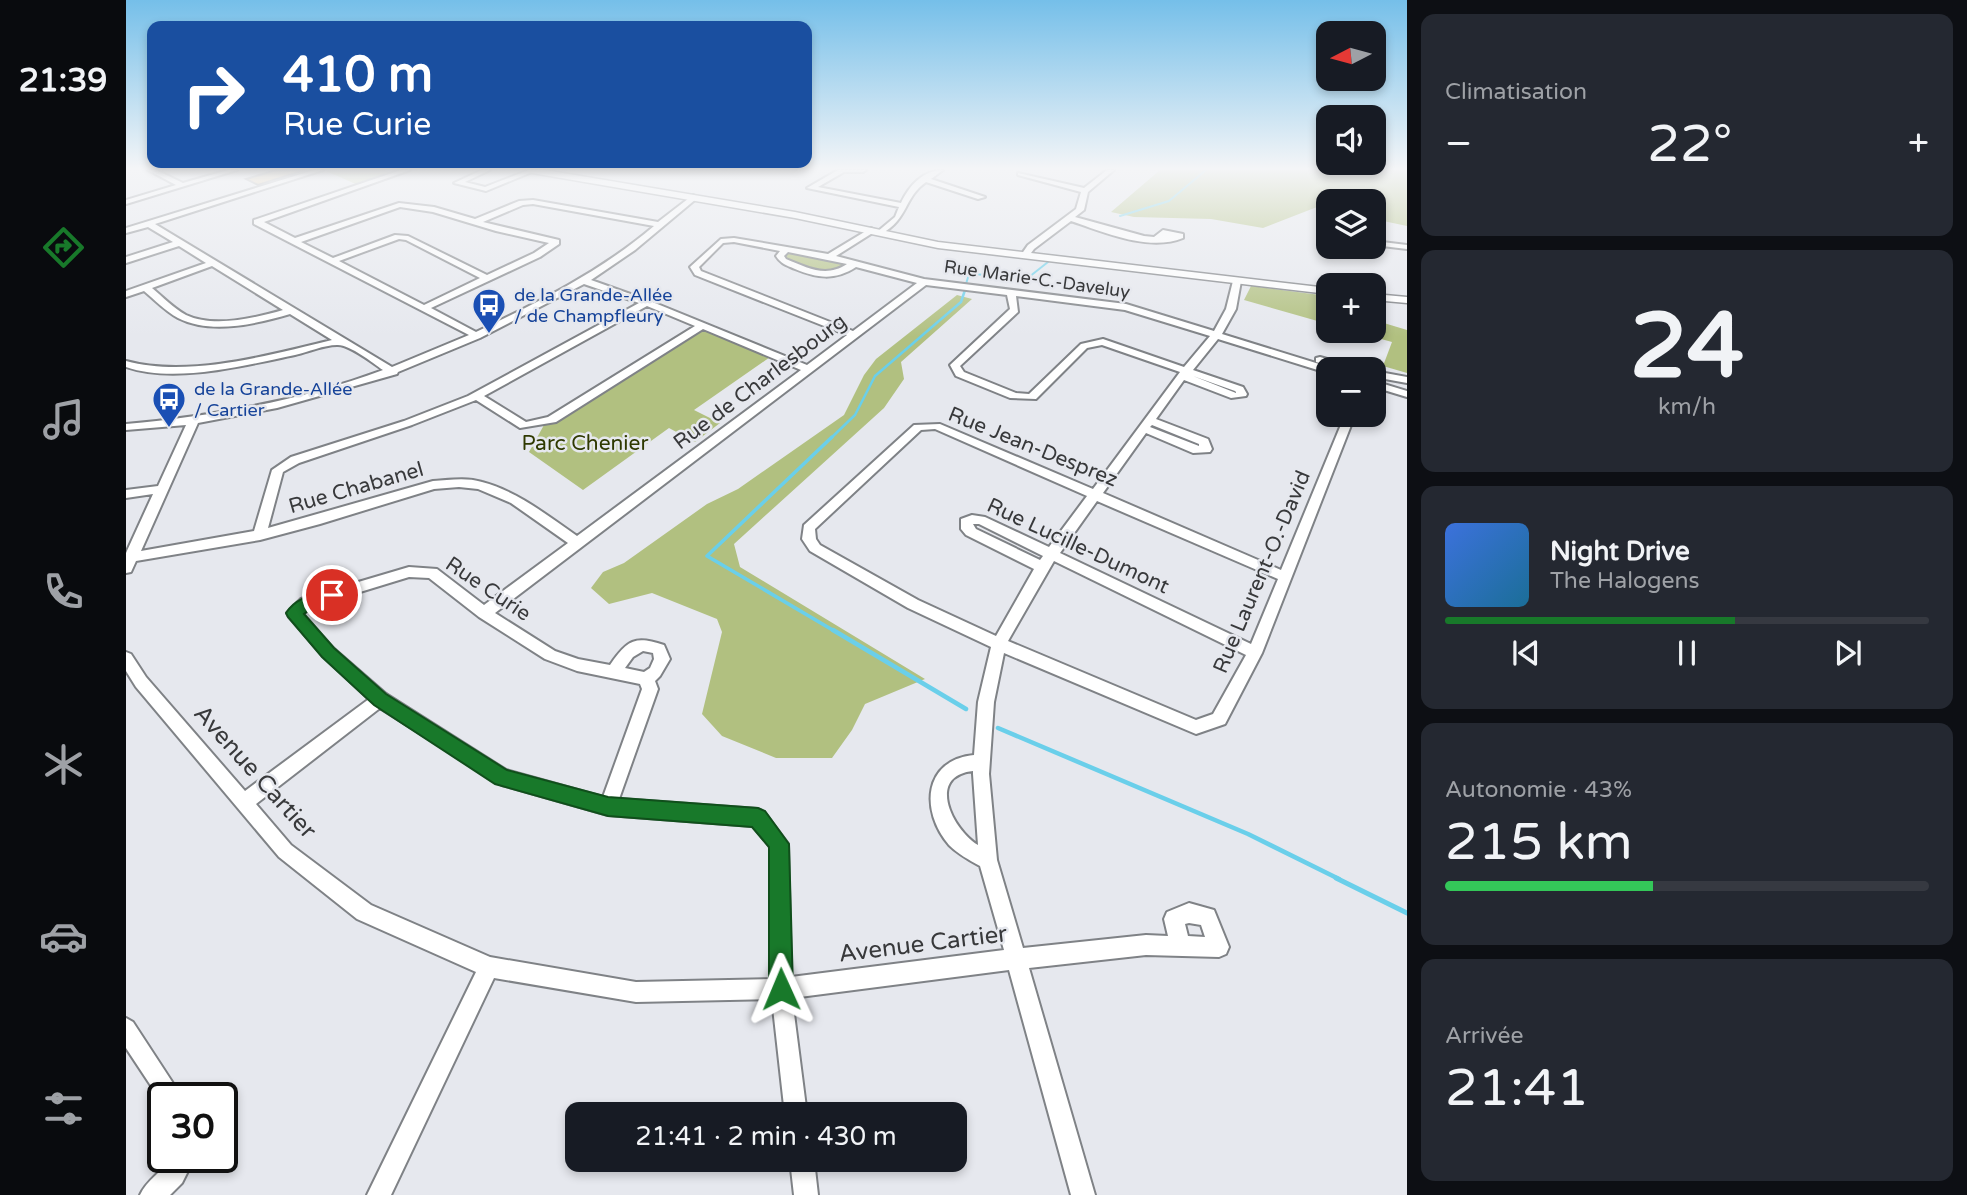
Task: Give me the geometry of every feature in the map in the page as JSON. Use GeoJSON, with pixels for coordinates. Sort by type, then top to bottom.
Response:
{"type":"FeatureCollection","features":[{"type":"Feature","properties":{"kind":"main road"},"geometry":{"type":"LineString","coordinates":[[848,226],[938,245],[1316,290]]}},
{"type":"Feature","properties":{"kind":"main road"},"geometry":{"type":"LineString","coordinates":[[1386,298],[1407,300]]}},
{"type":"Feature","properties":{"kind":"street"},"geometry":{"type":"LineString","coordinates":[[126,231],[143,226]]}},
{"type":"Feature","properties":{"kind":"street"},"geometry":{"type":"LineString","coordinates":[[152,226],[393,372]]}},
{"type":"Feature","properties":{"kind":"street"},"geometry":{"type":"LineString","coordinates":[[264,226],[477,335]]}},
{"type":"Feature","properties":{"kind":"street"},"geometry":{"type":"LineString","coordinates":[[295,242],[341,226]]}},
{"type":"Feature","properties":{"kind":"street"},"geometry":{"type":"LineString","coordinates":[[422,309],[537,255],[556,242],[491,226]]}},
{"type":"Feature","properties":{"kind":"street"},"geometry":{"type":"LineString","coordinates":[[126,427],[193,421],[291,402],[393,372],[477,335],[584,281],[623,255],[659,226]]}},
{"type":"Feature","properties":{"kind":"street"},"geometry":{"type":"LineString","coordinates":[[829,257],[885,226]]}},
{"type":"Feature","properties":{"kind":"street"},"geometry":{"type":"LineString","coordinates":[[1026,256],[1031,247],[1060,226]]}},
{"type":"Feature","properties":{"kind":"street"},"geometry":{"type":"LineString","coordinates":[[1095,226],[1131,237],[1157,238]]}},
{"type":"Feature","properties":{"kind":"street"},"geometry":{"type":"LineString","coordinates":[[332,261],[398,237],[408,238],[488,279]]}},
{"type":"Feature","properties":{"kind":"street","name":"Rue Marie-C.-Daveluy"},"geometry":{"type":"LineString","coordinates":[[854,335],[694,271],[694,267],[721,241],[726,240],[786,249],[829,257],[924,282],[1126,307],[1316,366]]}},
{"type":"Feature","properties":{"kind":"street"},"geometry":{"type":"LineString","coordinates":[[126,260],[180,243]]}},
{"type":"Feature","properties":{"kind":"street"},"geometry":{"type":"LineString","coordinates":[[1386,244],[1407,247]]}},
{"type":"Feature","properties":{"kind":"street"},"geometry":{"type":"LineString","coordinates":[[786,249],[780,256],[783,261],[827,276],[838,276],[855,264]]}},
{"type":"Feature","properties":{"kind":"street"},"geometry":{"type":"LineString","coordinates":[[126,294],[213,263]]}},
{"type":"Feature","properties":{"kind":"street"},"geometry":{"type":"LineString","coordinates":[[584,281],[647,303],[808,369]]}},
{"type":"Feature","properties":{"kind":"street"},"geometry":{"type":"LineString","coordinates":[[1083,1195],[988,860],[983,813],[982,762],[986,702],[999,644],[1046,560],[1216,334],[1231,309],[1237,281]]}},
{"type":"Feature","properties":{"kind":"street","name":"Rue de Charlesbourg"},"geometry":{"type":"LineString","coordinates":[[484,613],[924,282]]}},
{"type":"Feature","properties":{"kind":"street"},"geometry":{"type":"LineString","coordinates":[[145,287],[187,319],[199,322],[259,319],[291,311]]}},
{"type":"Feature","properties":{"kind":"street"},"geometry":{"type":"LineString","coordinates":[[1011,292],[1015,310],[955,365],[960,374],[1014,396],[1032,397],[1084,346],[1093,341],[1185,373]]}},
{"type":"Feature","properties":{"kind":"street"},"geometry":{"type":"LineString","coordinates":[[260,535],[278,470],[295,460],[408,423],[477,396],[647,303]]}},
{"type":"Feature","properties":{"kind":"street"},"geometry":{"type":"LineString","coordinates":[[477,396],[524,426],[552,420],[702,326]]}},
{"type":"Feature","properties":{"kind":"street"},"geometry":{"type":"LineString","coordinates":[[126,364],[141,370],[213,366],[265,359],[340,341]]}},
{"type":"Feature","properties":{"kind":"street","name":"Rue Marie-C.-Daveluy"},"geometry":{"type":"LineString","coordinates":[[1265,350],[1264,346],[1273,346],[1316,359]]}},
{"type":"Feature","properties":{"kind":"street"},"geometry":{"type":"LineString","coordinates":[[1386,376],[1407,380]]}},
{"type":"Feature","properties":{"kind":"street"},"geometry":{"type":"LineString","coordinates":[[1386,388],[1407,394]]}},
{"type":"Feature","properties":{"kind":"street"},"geometry":{"type":"LineString","coordinates":[[128,562],[193,421]]}},
{"type":"Feature","properties":{"kind":"street","name":"Rue Jean-Desprez"},"geometry":{"type":"LineString","coordinates":[[999,644],[913,604],[815,548],[808,538],[809,528],[918,427],[936,426],[1285,577]]}},
{"type":"Feature","properties":{"kind":"street","name":"Rue Laurent-O.-David"},"geometry":{"type":"LineString","coordinates":[[999,644],[1196,727],[1219,719],[1255,653],[1345,427]]}},
{"type":"Feature","properties":{"kind":"street","name":"Rue Chabanel"},"geometry":{"type":"LineString","coordinates":[[128,562],[315,522],[433,485],[459,483],[480,485],[515,500],[578,543]]}},
{"type":"Feature","properties":{"kind":"street"},"geometry":{"type":"LineString","coordinates":[[126,494],[162,489]]}},
{"type":"Feature","properties":{"kind":"street","name":"Rue Lucille-Dumont"},"geometry":{"type":"LineString","coordinates":[[1046,560],[981,520],[972,519],[966,522],[969,530],[1046,560],[1255,653]]}},
{"type":"Feature","properties":{"kind":"street","name":"Rue Curie"},"geometry":{"type":"LineString","coordinates":[[646,679],[578,666],[550,655],[484,613],[432,573],[409,572],[306,603],[294,613],[328,652],[380,699],[502,777],[608,807],[758,818],[779,844],[781,989],[794,1102]]}},
{"type":"Feature","properties":{"kind":"street"},"geometry":{"type":"LineString","coordinates":[[608,807],[650,689],[646,679],[655,672],[662,659],[659,649],[648,644],[638,645],[629,650],[615,671]]}},
{"type":"Feature","properties":{"kind":"street","name":"Avenue Cartier"},"geometry":{"type":"LineString","coordinates":[[126,658],[132,682],[285,851],[364,912],[489,968],[636,992],[781,989],[1146,945],[1180,946]]}},
{"type":"Feature","properties":{"kind":"street"},"geometry":{"type":"LineString","coordinates":[[243,803],[380,699]]}},
{"type":"Feature","properties":{"kind":"street"},"geometry":{"type":"LineString","coordinates":[[982,762],[959,765],[951,770],[938,792],[944,822],[953,837],[988,860]]}},
{"type":"Feature","properties":{"kind":"street"},"geometry":{"type":"LineString","coordinates":[[379,1195],[489,968]]}},
{"type":"Feature","properties":{"kind":"street"},"geometry":{"type":"LineString","coordinates":[[126,1029],[161,1082]]}},
{"type":"Feature","properties":{"kind":"street"},"geometry":{"type":"LineString","coordinates":[[803,1172],[806,1195]]}},
{"type":"Feature","properties":{"kind":"street"},"geometry":{"type":"LineString","coordinates":[[152,1195],[175,1173]]}},
{"type":"Feature","properties":{"kind":"green space"},"geometry":{"type":"Polygon","coordinates":[[[786,249],[854,264],[835,274],[820,274],[783,261],[780,256],[786,249]]]}},
{"type":"Feature","properties":{"kind":"green space"},"geometry":{"type":"Polygon","coordinates":[[[1251,286],[1316,294],[1316,321],[1244,300],[1251,286]]]}},
{"type":"Feature","properties":{"kind":"green space"},"geometry":{"type":"Polygon","coordinates":[[[957,295],[972,299],[901,362],[904,379],[884,408],[734,544],[740,567],[925,679],[865,704],[852,730],[832,758],[776,758],[722,736],[702,714],[722,632],[717,619],[652,593],[609,604],[591,588],[603,572],[624,563],[707,504],[738,489],[844,415],[864,375],[876,359],[957,295]]]}},
{"type":"Feature","properties":{"kind":"green space"},"geometry":{"type":"Polygon","coordinates":[[[1386,324],[1407,330],[1407,373],[1386,367],[1392,342],[1386,340],[1386,324]]]}},
{"type":"Feature","properties":{"kind":"green space","name":"Parc Chenier"},"geometry":{"type":"Polygon","coordinates":[[[702,326],[773,355],[694,410],[720,423],[695,442],[669,428],[583,490],[529,452],[544,425],[702,326]]]}},
{"type":"Feature","properties":{"kind":"waterway"},"geometry":{"type":"LineString","coordinates":[[966,284],[969,274],[1029,277],[1048,262]]}},
{"type":"Feature","properties":{"kind":"waterway"},"geometry":{"type":"LineString","coordinates":[[830,439],[855,415],[875,376],[961,302],[965,290]]}},
{"type":"Feature","properties":{"kind":"waterway"},"geometry":{"type":"LineString","coordinates":[[832,437],[707,556],[836,632]]}},
{"type":"Feature","properties":{"kind":"waterway"},"geometry":{"type":"LineString","coordinates":[[833,630],[966,709]]}},
{"type":"Feature","properties":{"kind":"waterway"},"geometry":{"type":"LineString","coordinates":[[998,728],[1248,834],[1339,879]]}},
{"type":"Feature","properties":{"kind":"waterway"},"geometry":{"type":"LineString","coordinates":[[1336,878],[1407,913]]}},
{"type":"Feature","properties":{"kind":"place","name":"de la Grande-Allée / de Champfleury"},"geometry":{"type":"Point","coordinates":[489,335]}},
{"type":"Feature","properties":{"kind":"place","name":"de la Grande-Allée / Cartier"},"geometry":{"type":"Point","coordinates":[169,429]}},
{"type":"Feature","properties":{"kind":"route"},"geometry":{"type":"LineString","coordinates":[[332,595],[306,603],[294,613],[328,652],[380,699],[502,777],[608,807],[758,818],[779,844],[781,989]]}}]}
